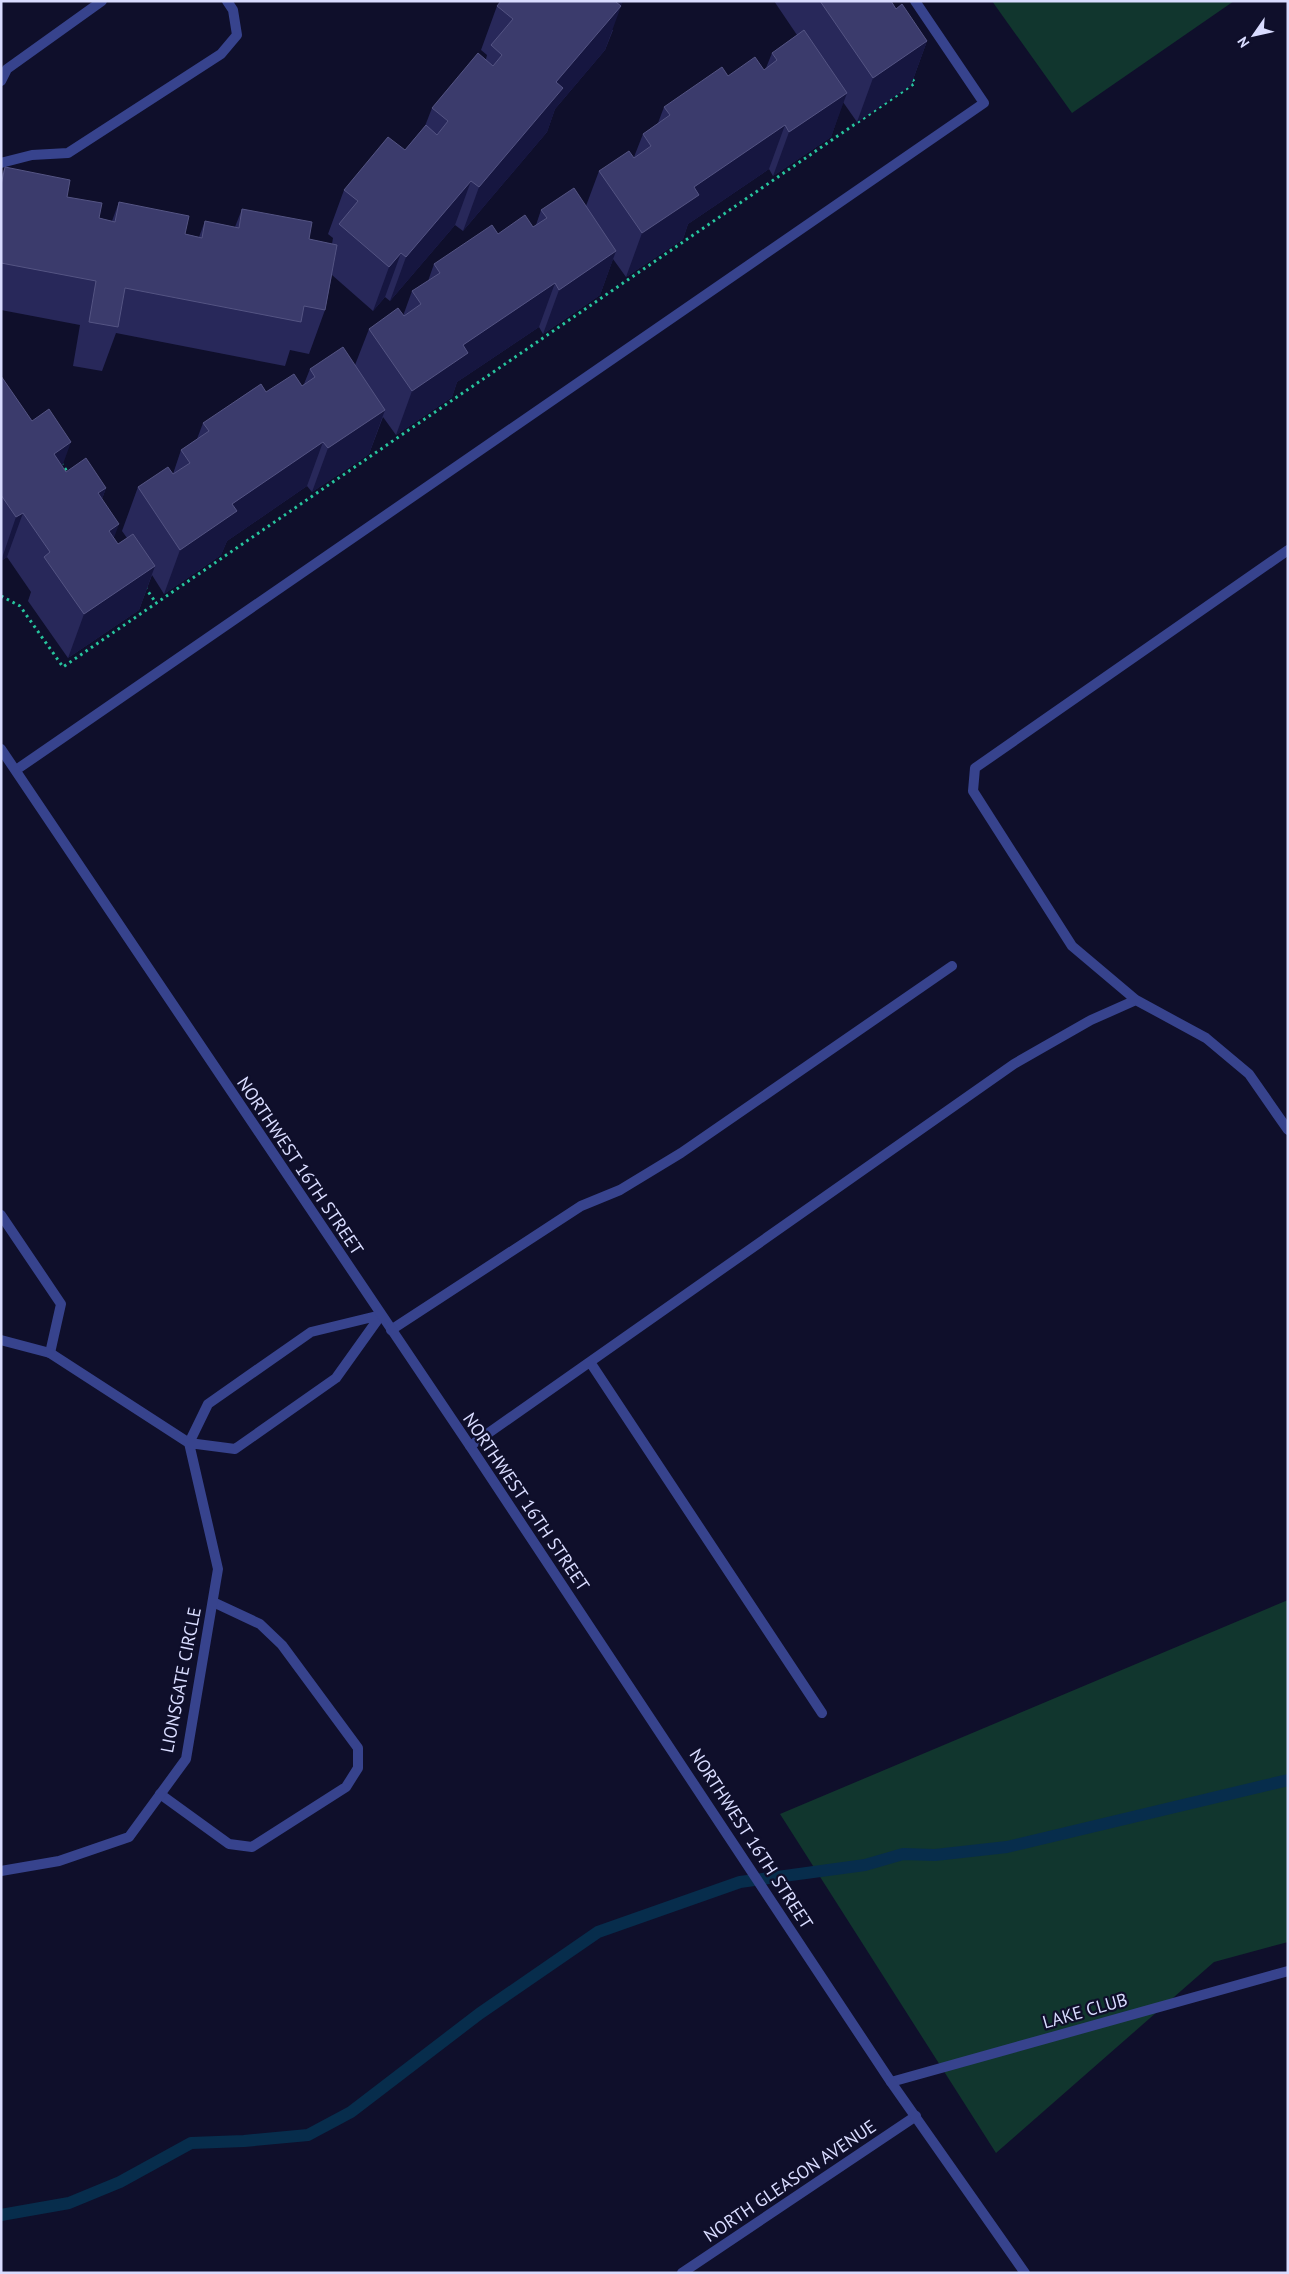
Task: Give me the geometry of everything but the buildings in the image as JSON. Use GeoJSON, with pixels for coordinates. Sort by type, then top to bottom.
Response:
{"type":"FeatureCollection","features":[{"type":"Feature","properties":{"kind":"street"},"geometry":{"type":"LineString","coordinates":[[1,81],[7,69],[102,1]]}},
{"type":"Feature","properties":{"kind":"street"},"geometry":{"type":"LineString","coordinates":[[1,163],[32,155],[68,153],[221,54],[237,35],[233,10],[227,1]]}},
{"type":"Feature","properties":{"kind":"street"},"geometry":{"type":"LineString","coordinates":[[16,770],[984,103],[915,1]]}},
{"type":"Feature","properties":{"kind":"street"},"geometry":{"type":"LineString","coordinates":[[1288,550],[975,768],[973,791],[1072,946],[1136,1000],[1206,1038],[1249,1074],[1288,1130]]}},
{"type":"Feature","properties":{"kind":"street","name":"NORTHWEST 16TH STREET"},"geometry":{"type":"LineString","coordinates":[[1,749],[470,1446],[891,2082],[1025,2273]]}},
{"type":"Feature","properties":{"kind":"street"},"geometry":{"type":"LineString","coordinates":[[391,1330],[581,1206],[620,1190],[681,1153],[952,966]]}},
{"type":"Feature","properties":{"kind":"street"},"geometry":{"type":"LineString","coordinates":[[470,1446],[1014,1064],[1091,1020],[1136,1000]]}},
{"type":"Feature","properties":{"kind":"street"},"geometry":{"type":"LineString","coordinates":[[1,1215],[61,1304],[50,1353]]}},
{"type":"Feature","properties":{"kind":"street"},"geometry":{"type":"LineString","coordinates":[[189,1443],[208,1404],[311,1332],[381,1314]]}},
{"type":"Feature","properties":{"kind":"street"},"geometry":{"type":"LineString","coordinates":[[1,1340],[50,1353],[189,1443],[234,1449],[336,1378],[381,1314]]}},
{"type":"Feature","properties":{"kind":"street"},"geometry":{"type":"LineString","coordinates":[[590,1362],[822,1713]]}},
{"type":"Feature","properties":{"kind":"street","name":"LIONSGATE CIRCLE"},"geometry":{"type":"LineString","coordinates":[[1,1871],[59,1861],[129,1837],[186,1759],[218,1569],[189,1443]]}},
{"type":"Feature","properties":{"kind":"street"},"geometry":{"type":"LineString","coordinates":[[160,1794],[229,1844],[252,1847],[346,1787],[358,1768],[358,1748],[282,1645],[260,1624],[213,1602]]}},
{"type":"Feature","properties":{"kind":"street","name":"LAKE CLUB"},"geometry":{"type":"LineString","coordinates":[[891,2082],[1288,1971]]}},
{"type":"Feature","properties":{"kind":"street","name":"NORTH GLEASON AVENUE"},"geometry":{"type":"LineString","coordinates":[[682,2273],[916,2116]]}},
{"type":"Feature","properties":{"kind":"path"},"geometry":{"type":"LineString","coordinates":[[1,596],[20,606],[63,667],[915,83],[910,75]]}},
{"type":"Feature","properties":{"kind":"path"},"geometry":{"type":"LineString","coordinates":[[56,456],[72,479]]}},
{"type":"Feature","properties":{"kind":"path"},"geometry":{"type":"LineString","coordinates":[[145,586],[156,603]]}},
{"type":"Feature","properties":{"kind":"green space"},"geometry":{"type":"Polygon","coordinates":[[[992,1],[1234,1],[1072,113],[992,1]]]}},
{"type":"Feature","properties":{"kind":"green space"},"geometry":{"type":"Polygon","coordinates":[[[1288,1600],[1288,1942],[1214,1962],[996,2153],[780,1814],[1288,1600]]]}},
{"type":"Feature","properties":{"kind":"waterway"},"geometry":{"type":"LineString","coordinates":[[1,2215],[69,2203],[120,2182],[191,2143],[244,2141],[308,2135],[351,2112],[479,2014],[598,1932],[740,1882],[865,1865],[903,1854],[935,1855],[1007,1847],[1288,1780]]}}]}
